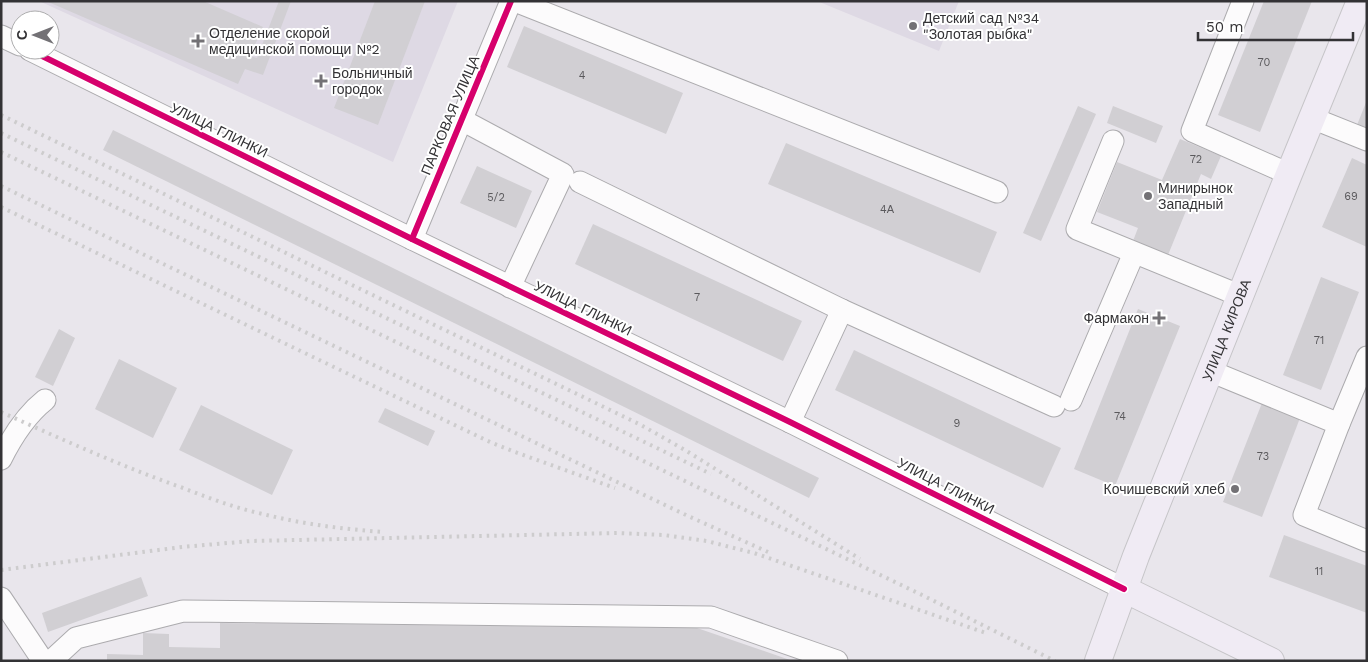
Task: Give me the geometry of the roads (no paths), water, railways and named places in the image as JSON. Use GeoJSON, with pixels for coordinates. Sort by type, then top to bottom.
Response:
{"type":"FeatureCollection","features":[{"type":"Feature","properties":{"kind":"main road","name":"УЛИЦА КИРОВА"},"geometry":{"type":"LineString","coordinates":[[1098,661],[1136,556],[1360,1]]}},
{"type":"Feature","properties":{"kind":"main road","name":"УЛИЦА ГЛИНКИ"},"geometry":{"type":"LineString","coordinates":[[1124,589],[1271,661]]}},
{"type":"Feature","properties":{"kind":"street","name":"ПАРКОВАЯ УЛИЦА"},"geometry":{"type":"LineString","coordinates":[[412,239],[511,1]]}},
{"type":"Feature","properties":{"kind":"street"},"geometry":{"type":"LineString","coordinates":[[516,1],[997,192]]}},
{"type":"Feature","properties":{"kind":"street"},"geometry":{"type":"LineString","coordinates":[[1243,1],[1192,131],[1289,174]]}},
{"type":"Feature","properties":{"kind":"street","name":"УЛИЦА ГЛИНКИ"},"geometry":{"type":"LineString","coordinates":[[50,60],[510,287],[790,422],[1124,589]]}},
{"type":"Feature","properties":{"kind":"street"},"geometry":{"type":"LineString","coordinates":[[1312,118],[1367,140]]}},
{"type":"Feature","properties":{"kind":"street"},"geometry":{"type":"LineString","coordinates":[[462,120],[563,174],[510,287]]}},
{"type":"Feature","properties":{"kind":"street"},"geometry":{"type":"LineString","coordinates":[[1112,141],[1077,229],[1240,296]]}},
{"type":"Feature","properties":{"kind":"street"},"geometry":{"type":"LineString","coordinates":[[580,182],[842,310],[1063,403],[1134,252]]}},
{"type":"Feature","properties":{"kind":"street"},"geometry":{"type":"LineString","coordinates":[[790,422],[842,310]]}},
{"type":"Feature","properties":{"kind":"street"},"geometry":{"type":"LineString","coordinates":[[1367,357],[1304,515],[1367,540]]}},
{"type":"Feature","properties":{"kind":"street"},"geometry":{"type":"LineString","coordinates":[[1210,371],[1339,424]]}},
{"type":"Feature","properties":{"kind":"street"},"geometry":{"type":"LineString","coordinates":[[4,447],[34,408],[45,400]]}},
{"type":"Feature","properties":{"kind":"street"},"geometry":{"type":"LineString","coordinates":[[1,598],[43,661]]}},
{"type":"Feature","properties":{"kind":"street"},"geometry":{"type":"LineString","coordinates":[[51,661],[76,638],[183,611],[711,617],[837,661]]}},
{"type":"Feature","properties":{"kind":"railway"},"geometry":{"type":"LineString","coordinates":[[1,115],[641,425],[685,450],[860,559]]}},
{"type":"Feature","properties":{"kind":"railway"},"geometry":{"type":"LineString","coordinates":[[1,133],[711,474]]}},
{"type":"Feature","properties":{"kind":"railway"},"geometry":{"type":"LineString","coordinates":[[1,152],[922,595],[1055,661]]}},
{"type":"Feature","properties":{"kind":"railway"},"geometry":{"type":"LineString","coordinates":[[1,186],[688,516],[768,552]]}},
{"type":"Feature","properties":{"kind":"railway"},"geometry":{"type":"LineString","coordinates":[[1,207],[490,442],[615,488]]}},
{"type":"Feature","properties":{"kind":"railway"},"geometry":{"type":"LineString","coordinates":[[1,412],[160,480],[232,506],[278,518],[307,523],[383,532]]}},
{"type":"Feature","properties":{"kind":"railway"},"geometry":{"type":"LineString","coordinates":[[1,570],[182,547],[251,541],[617,533],[664,535],[707,541],[754,553],[986,633]]}},
{"type":"Feature","properties":{"kind":"place","name":"Детский сад №34 \"Золотая рыбка\""},"geometry":{"type":"Point","coordinates":[913,26]}},
{"type":"Feature","properties":{"kind":"place","name":"Отделение скорой медицинской помощи №2"},"geometry":{"type":"Point","coordinates":[198,41]}},
{"type":"Feature","properties":{"kind":"place","name":"Больничный городок"},"geometry":{"type":"Point","coordinates":[321,81]}},
{"type":"Feature","properties":{"kind":"place","name":"Минирынок Западный"},"geometry":{"type":"Point","coordinates":[1148,196]}},
{"type":"Feature","properties":{"kind":"place","name":"Фармакон"},"geometry":{"type":"Point","coordinates":[1159,318]}},
{"type":"Feature","properties":{"kind":"place","name":"Кочишевский хлеб"},"geometry":{"type":"Point","coordinates":[1235,489]}}]}
